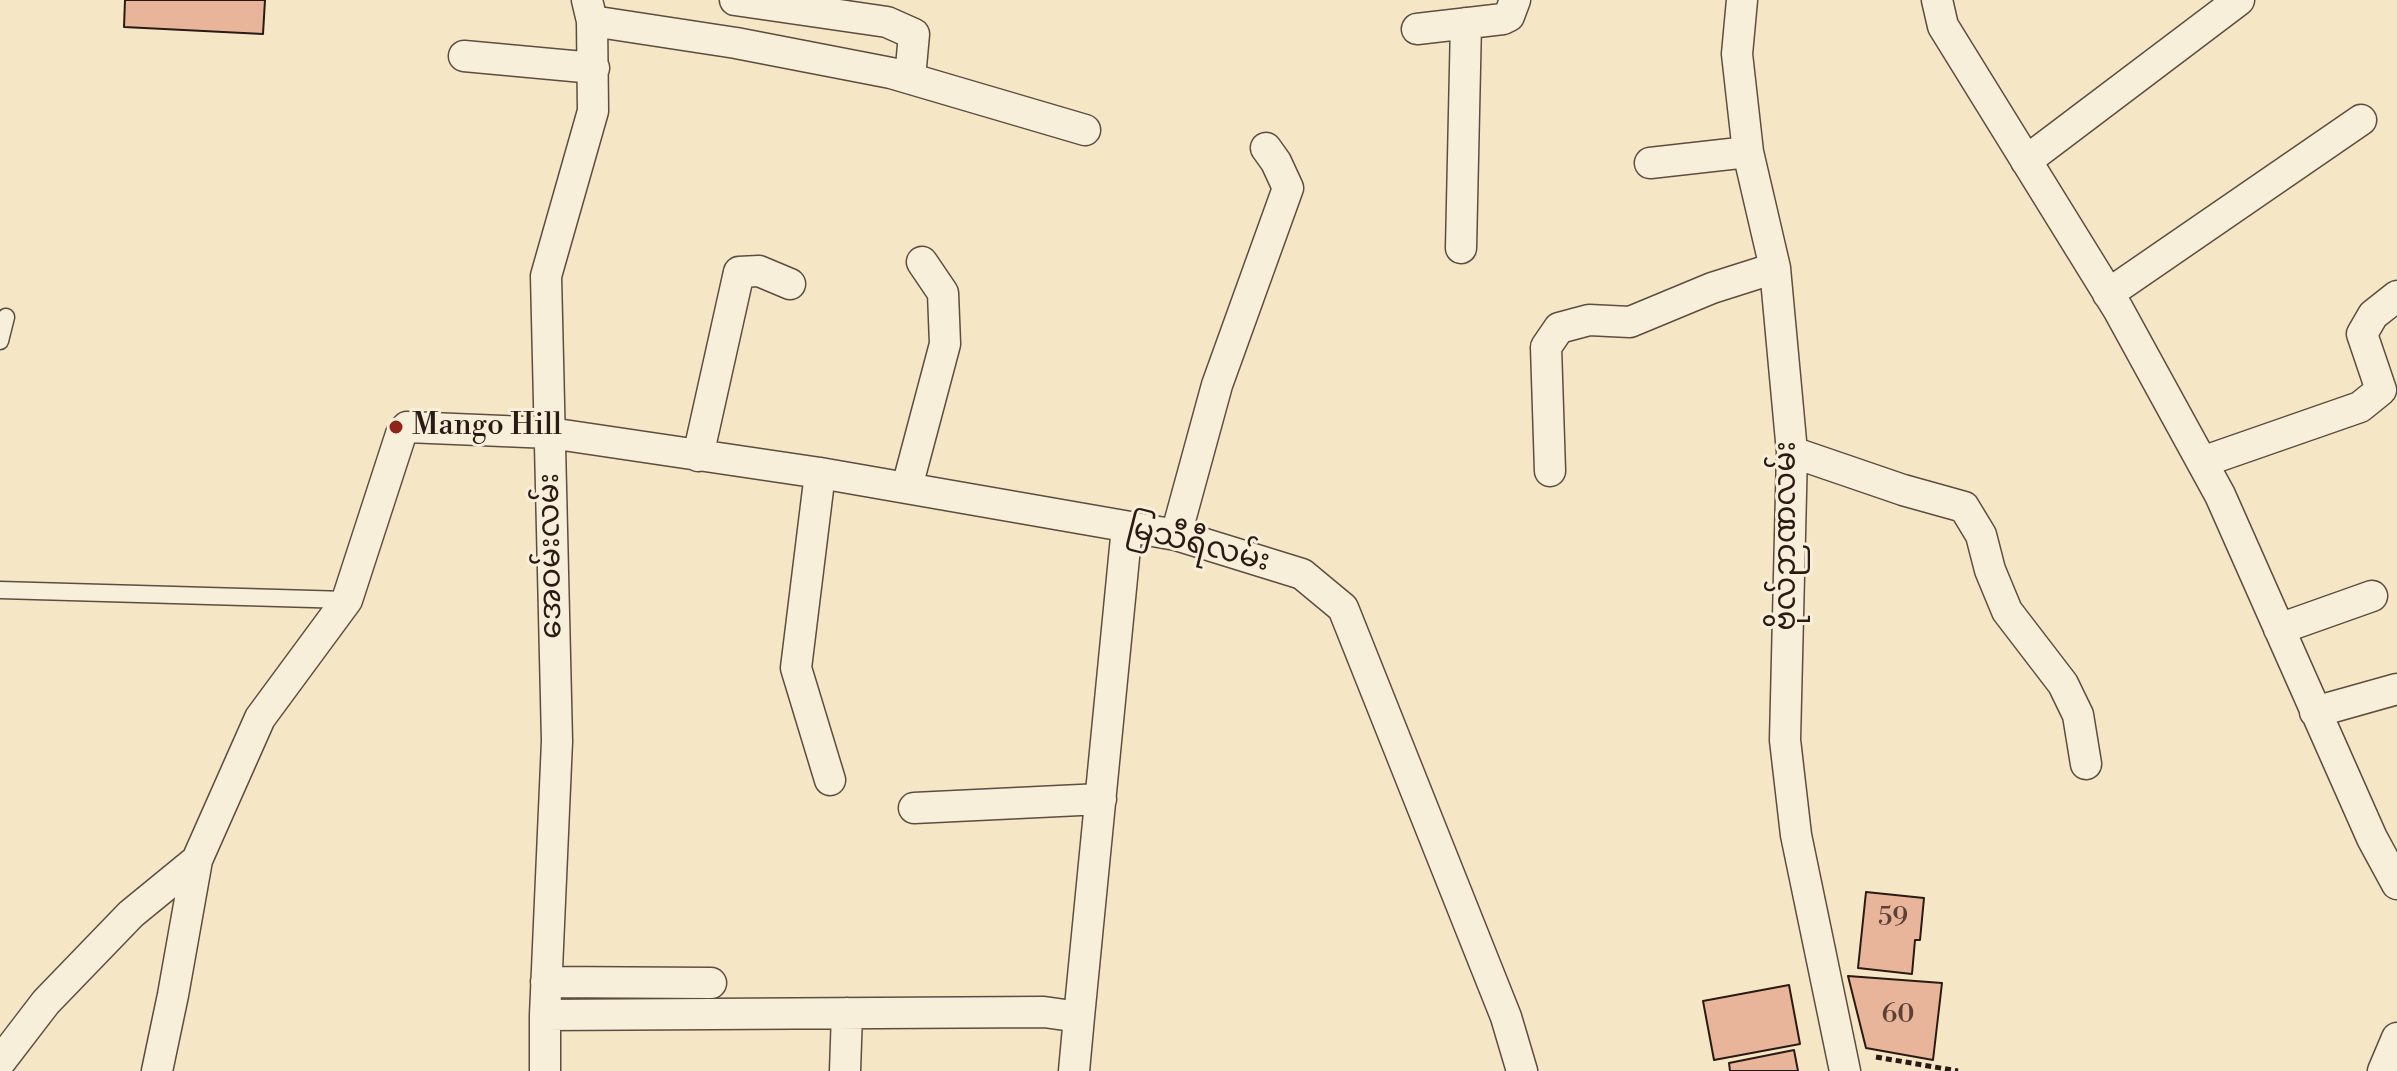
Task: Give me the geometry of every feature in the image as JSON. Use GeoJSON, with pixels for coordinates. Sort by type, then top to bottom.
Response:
{"type":"FeatureCollection","features":[{"type":"Feature","properties":{"kind":"street"},"geometry":{"type":"LineString","coordinates":[[735,0],[887,22],[914,34],[910,78]]}},
{"type":"Feature","properties":{"kind":"street"},"geometry":{"type":"LineString","coordinates":[[1417,29],[1509,16],[1515,0]]}},
{"type":"Feature","properties":{"kind":"street","name":"ဗိုလ်ဉာဏလမ်း"},"geometry":{"type":"LineString","coordinates":[[1742,0],[1737,54],[1748,152],[1775,268],[1792,452],[1785,740],[1796,835],[1858,1064]]}},
{"type":"Feature","properties":{"kind":"street"},"geometry":{"type":"LineString","coordinates":[[1937,0],[1943,26],[2108,294],[2220,495],[2372,838],[2397,884]]}},
{"type":"Feature","properties":{"kind":"street"},"geometry":{"type":"LineString","coordinates":[[2026,161],[2239,0]]}},
{"type":"Feature","properties":{"kind":"street"},"geometry":{"type":"LineString","coordinates":[[590,11],[910,78],[1085,130]]}},
{"type":"Feature","properties":{"kind":"street","name":"အေဝမ်းလမ်း"},"geometry":{"type":"LineString","coordinates":[[545,1071],[557,741],[546,276],[593,111],[590,11]]}},
{"type":"Feature","properties":{"kind":"street"},"geometry":{"type":"LineString","coordinates":[[1461,248],[1466,23]]}},
{"type":"Feature","properties":{"kind":"street"},"geometry":{"type":"LineString","coordinates":[[464,56],[594,68]]}},
{"type":"Feature","properties":{"kind":"street"},"geometry":{"type":"LineString","coordinates":[[2108,294],[2361,120]]}},
{"type":"Feature","properties":{"kind":"street"},"geometry":{"type":"LineString","coordinates":[[1176,535],[1217,385],[1288,188],[1266,148]]}},
{"type":"Feature","properties":{"kind":"street"},"geometry":{"type":"LineString","coordinates":[[1650,163],[1748,152]]}},
{"type":"Feature","properties":{"kind":"street"},"geometry":{"type":"LineString","coordinates":[[907,487],[945,344],[943,293],[922,262]]}},
{"type":"Feature","properties":{"kind":"street"},"geometry":{"type":"LineString","coordinates":[[1550,471],[1546,347],[1559,328],[1589,320],[1630,322],[1712,288],[1775,268]]}},
{"type":"Feature","properties":{"kind":"street"},"geometry":{"type":"LineString","coordinates":[[698,456],[739,272],[759,271],[790,284]]}},
{"type":"Feature","properties":{"kind":"street"},"geometry":{"type":"LineString","coordinates":[[2202,462],[2360,407],[2381,390],[2362,334],[2373,315],[2397,296]]}},
{"type":"Feature","properties":{"kind":"street","name":"မြသီရီလမ်း"},"geometry":{"type":"LineString","coordinates":[[347,600],[403,429],[407,427],[550,433],[907,487],[1176,535],[1302,574],[1343,608],[1506,1017],[1522,1071]]}},
{"type":"Feature","properties":{"kind":"street"},"geometry":{"type":"LineString","coordinates":[[1792,452],[1964,507],[1981,535],[1990,570],[2007,611],[2031,639],[2078,715],[2086,764]]}},
{"type":"Feature","properties":{"kind":"street"},"geometry":{"type":"LineString","coordinates":[[820,473],[796,668],[830,780]]}},
{"type":"Feature","properties":{"kind":"street"},"geometry":{"type":"LineString","coordinates":[[1074,1071],[1127,527]]}},
{"type":"Feature","properties":{"kind":"street"},"geometry":{"type":"LineString","coordinates":[[2279,629],[2372,596]]}},
{"type":"Feature","properties":{"kind":"street"},"geometry":{"type":"LineString","coordinates":[[157,1071],[197,860],[260,718],[347,600]]}},
{"type":"Feature","properties":{"kind":"street"},"geometry":{"type":"LineString","coordinates":[[2315,712],[2397,689]]}},
{"type":"Feature","properties":{"kind":"street"},"geometry":{"type":"LineString","coordinates":[[914,808],[1101,799]]}},
{"type":"Feature","properties":{"kind":"street"},"geometry":{"type":"LineString","coordinates":[[0,1062],[46,1002],[131,914],[197,860]]}},
{"type":"Feature","properties":{"kind":"street"},"geometry":{"type":"LineString","coordinates":[[546,982],[711,983]]}},
{"type":"Feature","properties":{"kind":"street"},"geometry":{"type":"LineString","coordinates":[[545,1015],[1044,1012],[1079,1017]]}},
{"type":"Feature","properties":{"kind":"street"},"geometry":{"type":"LineString","coordinates":[[845,1071],[847,1013]]}},
{"type":"Feature","properties":{"kind":"street"},"geometry":{"type":"LineString","coordinates":[[2383,1071],[2397,1038]]}},
{"type":"Feature","properties":{"kind":"lane"},"geometry":{"type":"LineString","coordinates":[[0,341],[6,317]]}},
{"type":"Feature","properties":{"kind":"lane"},"geometry":{"type":"LineString","coordinates":[[0,590],[347,600]]}},
{"type":"Feature","properties":{"kind":"path"},"geometry":{"type":"LineString","coordinates":[[1858,1064],[1958,1071]]}},
{"type":"Feature","properties":{"kind":"building"},"geometry":{"type":"Polygon","coordinates":[[[125,0],[265,0],[263,34],[124,27],[125,0]]]}},
{"type":"Feature","properties":{"kind":"building"},"geometry":{"type":"Polygon","coordinates":[[[1866,892],[1924,898],[1920,940],[1915,940],[1912,974],[1858,968],[1866,892]]]}},
{"type":"Feature","properties":{"kind":"building"},"geometry":{"type":"Polygon","coordinates":[[[1848,976],[1942,983],[1933,1060],[1866,1048],[1848,976]]]}},
{"type":"Feature","properties":{"kind":"building"},"geometry":{"type":"Polygon","coordinates":[[[1789,985],[1800,1044],[1714,1060],[1703,1001],[1789,985]]]}},
{"type":"Feature","properties":{"kind":"building"},"geometry":{"type":"Polygon","coordinates":[[[1794,1050],[1798,1071],[1730,1071],[1729,1063],[1794,1050]]]}},
{"type":"Feature","properties":{"kind":"place","name":"Mango Hill"},"geometry":{"type":"Point","coordinates":[396,427]}}]}
